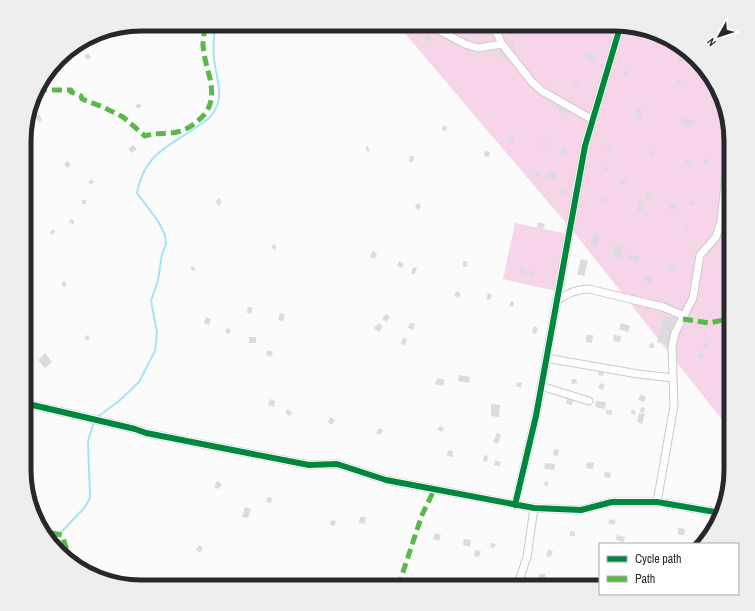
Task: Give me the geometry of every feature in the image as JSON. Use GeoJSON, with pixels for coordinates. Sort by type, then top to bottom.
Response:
{"type":"FeatureCollection","features":[{"type":"Feature","properties":{"kind":"street"},"geometry":{"type":"LineString","coordinates":[[440,31],[465,44],[478,48],[502,44]]}},
{"type":"Feature","properties":{"kind":"street"},"geometry":{"type":"LineString","coordinates":[[496,31],[502,44],[532,82],[542,91],[593,120]]}},
{"type":"Feature","properties":{"kind":"street"},"geometry":{"type":"LineString","coordinates":[[515,505],[541,386],[585,146],[619,31]]}},
{"type":"Feature","properties":{"kind":"street"},"geometry":{"type":"LineString","coordinates":[[657,502],[674,406],[672,347],[675,333],[693,298],[700,255],[716,237],[721,221],[724,193]]}},
{"type":"Feature","properties":{"kind":"street"},"geometry":{"type":"LineString","coordinates":[[556,301],[570,293],[582,289],[589,289],[663,307],[684,316]]}},
{"type":"Feature","properties":{"kind":"street"},"geometry":{"type":"LineString","coordinates":[[546,358],[638,374],[673,378]]}},
{"type":"Feature","properties":{"kind":"street"},"geometry":{"type":"LineString","coordinates":[[541,386],[589,401]]}},
{"type":"Feature","properties":{"kind":"street"},"geometry":{"type":"LineString","coordinates":[[31,406],[135,428],[146,434],[309,465],[337,464],[386,480],[534,508],[581,510],[612,502],[657,502],[716,512]]}},
{"type":"Feature","properties":{"kind":"street"},"geometry":{"type":"LineString","coordinates":[[519,580],[527,556],[534,508]]}},
{"type":"Feature","properties":{"kind":"shaded area"},"geometry":{"type":"Polygon","coordinates":[[[403,31],[621,31],[636,33],[663,42],[687,58],[697,68],[713,92],[723,126],[724,422],[576,235],[403,31]]]}},
{"type":"Feature","properties":{"kind":"shaded area"},"geometry":{"type":"Polygon","coordinates":[[[515,223],[568,234],[556,291],[503,279],[515,223]]]}},
{"type":"Feature","properties":{"kind":"building"},"geometry":{"type":"Polygon","coordinates":[[[427,34],[432,37],[429,42],[424,39],[427,34]]]}},
{"type":"Feature","properties":{"kind":"building"},"geometry":{"type":"Polygon","coordinates":[[[511,40],[515,43],[513,47],[509,43],[511,40]]]}},
{"type":"Feature","properties":{"kind":"building"},"geometry":{"type":"Polygon","coordinates":[[[501,49],[510,54],[507,60],[498,55],[501,49]]]}},
{"type":"Feature","properties":{"kind":"building"},"geometry":{"type":"Polygon","coordinates":[[[588,52],[597,58],[594,63],[585,57],[588,52]]]}},
{"type":"Feature","properties":{"kind":"building"},"geometry":{"type":"Polygon","coordinates":[[[88,53],[91,57],[88,60],[84,56],[88,53]]]}},
{"type":"Feature","properties":{"kind":"building"},"geometry":{"type":"Polygon","coordinates":[[[680,55],[686,58],[684,63],[678,61],[680,55]]]}},
{"type":"Feature","properties":{"kind":"building"},"geometry":{"type":"Polygon","coordinates":[[[624,70],[628,71],[627,76],[622,74],[624,70]]]}},
{"type":"Feature","properties":{"kind":"building"},"geometry":{"type":"Polygon","coordinates":[[[678,79],[682,80],[681,84],[677,83],[678,79]]]}},
{"type":"Feature","properties":{"kind":"building"},"geometry":{"type":"Polygon","coordinates":[[[574,83],[579,85],[577,89],[572,86],[574,83]]]}},
{"type":"Feature","properties":{"kind":"building"},"geometry":{"type":"Polygon","coordinates":[[[139,103],[142,106],[138,109],[135,106],[139,103]]]}},
{"type":"Feature","properties":{"kind":"building"},"geometry":{"type":"Polygon","coordinates":[[[563,107],[566,111],[562,114],[559,111],[563,107]]]}},
{"type":"Feature","properties":{"kind":"building"},"geometry":{"type":"Polygon","coordinates":[[[637,108],[643,110],[640,119],[635,117],[637,108]]]}},
{"type":"Feature","properties":{"kind":"building"},"geometry":{"type":"Polygon","coordinates":[[[39,114],[42,120],[39,122],[35,117],[39,114]]]}},
{"type":"Feature","properties":{"kind":"building"},"geometry":{"type":"Polygon","coordinates":[[[683,118],[694,120],[692,127],[682,125],[683,118]]]}},
{"type":"Feature","properties":{"kind":"building"},"geometry":{"type":"Polygon","coordinates":[[[443,125],[447,127],[446,131],[442,130],[443,125]]]}},
{"type":"Feature","properties":{"kind":"building"},"geometry":{"type":"Polygon","coordinates":[[[510,135],[515,138],[512,143],[507,141],[510,135]]]}},
{"type":"Feature","properties":{"kind":"building"},"geometry":{"type":"Polygon","coordinates":[[[543,141],[547,142],[546,147],[541,145],[543,141]]]}},
{"type":"Feature","properties":{"kind":"building"},"geometry":{"type":"Polygon","coordinates":[[[133,145],[137,149],[132,153],[128,149],[133,145]]]}},
{"type":"Feature","properties":{"kind":"building"},"geometry":{"type":"Polygon","coordinates":[[[367,146],[370,150],[368,152],[365,148],[367,146]]]}},
{"type":"Feature","properties":{"kind":"building"},"geometry":{"type":"Polygon","coordinates":[[[607,146],[612,147],[611,151],[606,150],[607,146]]]}},
{"type":"Feature","properties":{"kind":"building"},"geometry":{"type":"Polygon","coordinates":[[[562,148],[567,149],[565,155],[560,153],[562,148]]]}},
{"type":"Feature","properties":{"kind":"building"},"geometry":{"type":"Polygon","coordinates":[[[650,150],[654,150],[654,155],[650,154],[650,150]]]}},
{"type":"Feature","properties":{"kind":"building"},"geometry":{"type":"Polygon","coordinates":[[[485,151],[490,152],[489,157],[484,156],[485,151]]]}},
{"type":"Feature","properties":{"kind":"building"},"geometry":{"type":"Polygon","coordinates":[[[410,156],[414,156],[413,162],[409,162],[410,156]]]}},
{"type":"Feature","properties":{"kind":"building"},"geometry":{"type":"Polygon","coordinates":[[[704,158],[709,160],[708,164],[703,162],[704,158]]]}},
{"type":"Feature","properties":{"kind":"building"},"geometry":{"type":"Polygon","coordinates":[[[686,159],[692,161],[690,166],[684,164],[686,159]]]}},
{"type":"Feature","properties":{"kind":"building"},"geometry":{"type":"Polygon","coordinates":[[[68,161],[71,165],[67,168],[64,164],[68,161]]]}},
{"type":"Feature","properties":{"kind":"building"},"geometry":{"type":"Polygon","coordinates":[[[605,166],[610,167],[609,171],[604,170],[605,166]]]}},
{"type":"Feature","properties":{"kind":"building"},"geometry":{"type":"Polygon","coordinates":[[[549,170],[558,176],[555,181],[545,175],[549,170]]]}},
{"type":"Feature","properties":{"kind":"building"},"geometry":{"type":"Polygon","coordinates":[[[537,171],[541,175],[537,179],[533,175],[537,171]]]}},
{"type":"Feature","properties":{"kind":"building"},"geometry":{"type":"Polygon","coordinates":[[[621,178],[626,180],[625,186],[620,184],[621,178]]]}},
{"type":"Feature","properties":{"kind":"building"},"geometry":{"type":"Polygon","coordinates":[[[92,179],[94,182],[91,185],[88,182],[92,179]]]}},
{"type":"Feature","properties":{"kind":"building"},"geometry":{"type":"Polygon","coordinates":[[[561,188],[566,189],[565,195],[559,194],[561,188]]]}},
{"type":"Feature","properties":{"kind":"building"},"geometry":{"type":"Polygon","coordinates":[[[646,192],[652,193],[651,199],[645,198],[646,192]]]}},
{"type":"Feature","properties":{"kind":"building"},"geometry":{"type":"Polygon","coordinates":[[[219,198],[222,202],[219,206],[215,202],[219,198]]]}},
{"type":"Feature","properties":{"kind":"building"},"geometry":{"type":"Polygon","coordinates":[[[601,198],[606,198],[606,202],[601,202],[601,198]]]}},
{"type":"Feature","properties":{"kind":"building"},"geometry":{"type":"Polygon","coordinates":[[[82,200],[86,200],[86,204],[82,204],[82,200]]]}},
{"type":"Feature","properties":{"kind":"building"},"geometry":{"type":"Polygon","coordinates":[[[690,200],[695,202],[694,206],[689,204],[690,200]]]}},
{"type":"Feature","properties":{"kind":"building"},"geometry":{"type":"Polygon","coordinates":[[[638,202],[644,203],[642,213],[637,212],[638,202]]]}},
{"type":"Feature","properties":{"kind":"building"},"geometry":{"type":"Polygon","coordinates":[[[417,203],[421,205],[419,210],[415,208],[417,203]]]}},
{"type":"Feature","properties":{"kind":"building"},"geometry":{"type":"Polygon","coordinates":[[[670,204],[675,204],[675,210],[669,210],[670,204]]]}},
{"type":"Feature","properties":{"kind":"building"},"geometry":{"type":"Polygon","coordinates":[[[644,211],[647,212],[647,216],[643,215],[644,211]]]}},
{"type":"Feature","properties":{"kind":"building"},"geometry":{"type":"Polygon","coordinates":[[[70,219],[74,220],[74,224],[69,223],[70,219]]]}},
{"type":"Feature","properties":{"kind":"building"},"geometry":{"type":"Polygon","coordinates":[[[538,222],[545,224],[543,229],[537,227],[538,222]]]}},
{"type":"Feature","properties":{"kind":"building"},"geometry":{"type":"Polygon","coordinates":[[[686,225],[690,227],[688,230],[685,229],[686,225]]]}},
{"type":"Feature","properties":{"kind":"building"},"geometry":{"type":"Polygon","coordinates":[[[53,229],[55,232],[52,235],[50,232],[53,229]]]}},
{"type":"Feature","properties":{"kind":"building"},"geometry":{"type":"Polygon","coordinates":[[[595,233],[601,236],[596,247],[590,245],[595,233]]]}},
{"type":"Feature","properties":{"kind":"building"},"geometry":{"type":"Polygon","coordinates":[[[274,244],[277,248],[274,250],[271,246],[274,244]]]}},
{"type":"Feature","properties":{"kind":"building"},"geometry":{"type":"Polygon","coordinates":[[[615,244],[623,245],[621,258],[613,257],[615,244]]]}},
{"type":"Feature","properties":{"kind":"building"},"geometry":{"type":"Polygon","coordinates":[[[372,251],[377,253],[375,259],[370,257],[372,251]]]}},
{"type":"Feature","properties":{"kind":"building"},"geometry":{"type":"Polygon","coordinates":[[[630,254],[639,257],[638,262],[628,259],[630,254]]]}},
{"type":"Feature","properties":{"kind":"building"},"geometry":{"type":"Polygon","coordinates":[[[581,259],[588,261],[584,276],[577,274],[581,259]]]}},
{"type":"Feature","properties":{"kind":"building"},"geometry":{"type":"Polygon","coordinates":[[[399,261],[404,264],[402,268],[397,266],[399,261]]]}},
{"type":"Feature","properties":{"kind":"building"},"geometry":{"type":"Polygon","coordinates":[[[463,261],[467,261],[467,267],[463,267],[463,261]]]}},
{"type":"Feature","properties":{"kind":"building"},"geometry":{"type":"Polygon","coordinates":[[[669,264],[676,266],[674,272],[667,270],[669,264]]]}},
{"type":"Feature","properties":{"kind":"building"},"geometry":{"type":"Polygon","coordinates":[[[193,266],[196,269],[193,271],[190,268],[193,266]]]}},
{"type":"Feature","properties":{"kind":"building"},"geometry":{"type":"Polygon","coordinates":[[[413,267],[417,268],[415,274],[411,273],[413,267]]]}},
{"type":"Feature","properties":{"kind":"building"},"geometry":{"type":"Polygon","coordinates":[[[520,267],[527,269],[525,274],[519,273],[520,267]]]}},
{"type":"Feature","properties":{"kind":"building"},"geometry":{"type":"Polygon","coordinates":[[[531,270],[535,271],[534,277],[530,276],[531,270]]]}},
{"type":"Feature","properties":{"kind":"building"},"geometry":{"type":"Polygon","coordinates":[[[646,276],[653,278],[651,284],[644,281],[646,276]]]}},
{"type":"Feature","properties":{"kind":"building"},"geometry":{"type":"Polygon","coordinates":[[[64,281],[67,285],[64,287],[61,284],[64,281]]]}},
{"type":"Feature","properties":{"kind":"building"},"geometry":{"type":"Polygon","coordinates":[[[457,291],[461,294],[458,298],[454,295],[457,291]]]}},
{"type":"Feature","properties":{"kind":"building"},"geometry":{"type":"Polygon","coordinates":[[[488,293],[492,295],[490,300],[486,299],[488,293]]]}},
{"type":"Feature","properties":{"kind":"building"},"geometry":{"type":"Polygon","coordinates":[[[511,301],[514,302],[513,307],[509,306],[511,301]]]}},
{"type":"Feature","properties":{"kind":"building"},"geometry":{"type":"Polygon","coordinates":[[[248,307],[253,308],[251,314],[247,313],[248,307]]]}},
{"type":"Feature","properties":{"kind":"building"},"geometry":{"type":"Polygon","coordinates":[[[280,313],[285,314],[283,321],[278,320],[280,313]]]}},
{"type":"Feature","properties":{"kind":"building"},"geometry":{"type":"Polygon","coordinates":[[[386,314],[390,317],[387,322],[382,319],[386,314]]]}},
{"type":"Feature","properties":{"kind":"building"},"geometry":{"type":"Polygon","coordinates":[[[664,315],[675,318],[669,345],[657,342],[664,315]]]}},
{"type":"Feature","properties":{"kind":"building"},"geometry":{"type":"Polygon","coordinates":[[[206,317],[211,319],[209,325],[204,323],[206,317]]]}},
{"type":"Feature","properties":{"kind":"building"},"geometry":{"type":"Polygon","coordinates":[[[379,323],[383,327],[379,332],[374,328],[379,323]]]}},
{"type":"Feature","properties":{"kind":"building"},"geometry":{"type":"Polygon","coordinates":[[[410,323],[415,324],[413,330],[408,328],[410,323]]]}},
{"type":"Feature","properties":{"kind":"building"},"geometry":{"type":"Polygon","coordinates":[[[621,323],[630,326],[628,332],[619,329],[621,323]]]}},
{"type":"Feature","properties":{"kind":"building"},"geometry":{"type":"Polygon","coordinates":[[[534,326],[538,328],[536,334],[532,332],[534,326]]]}},
{"type":"Feature","properties":{"kind":"building"},"geometry":{"type":"Polygon","coordinates":[[[227,328],[231,330],[229,334],[225,332],[227,328]]]}},
{"type":"Feature","properties":{"kind":"building"},"geometry":{"type":"Polygon","coordinates":[[[87,335],[90,338],[88,341],[84,338],[87,335]]]}},
{"type":"Feature","properties":{"kind":"building"},"geometry":{"type":"Polygon","coordinates":[[[586,335],[593,335],[592,343],[586,342],[586,335]]]}},
{"type":"Feature","properties":{"kind":"building"},"geometry":{"type":"Polygon","coordinates":[[[614,335],[621,336],[620,342],[613,341],[614,335]]]}},
{"type":"Feature","properties":{"kind":"building"},"geometry":{"type":"Polygon","coordinates":[[[249,337],[256,337],[256,343],[249,343],[249,337]]]}},
{"type":"Feature","properties":{"kind":"building"},"geometry":{"type":"Polygon","coordinates":[[[403,338],[407,339],[405,345],[401,344],[403,338]]]}},
{"type":"Feature","properties":{"kind":"building"},"geometry":{"type":"Polygon","coordinates":[[[703,342],[708,343],[707,349],[702,347],[703,342]]]}},
{"type":"Feature","properties":{"kind":"building"},"geometry":{"type":"Polygon","coordinates":[[[650,343],[654,344],[654,348],[649,348],[650,343]]]}},
{"type":"Feature","properties":{"kind":"building"},"geometry":{"type":"Polygon","coordinates":[[[267,350],[273,352],[271,357],[266,355],[267,350]]]}},
{"type":"Feature","properties":{"kind":"building"},"geometry":{"type":"Polygon","coordinates":[[[699,352],[705,354],[703,358],[698,357],[699,352]]]}},
{"type":"Feature","properties":{"kind":"building"},"geometry":{"type":"Polygon","coordinates":[[[45,353],[52,362],[45,368],[38,360],[45,353]]]}},
{"type":"Feature","properties":{"kind":"building"},"geometry":{"type":"Polygon","coordinates":[[[599,371],[604,371],[603,376],[598,375],[599,371]]]}},
{"type":"Feature","properties":{"kind":"building"},"geometry":{"type":"Polygon","coordinates":[[[459,375],[470,377],[469,383],[458,381],[459,375]]]}},
{"type":"Feature","properties":{"kind":"building"},"geometry":{"type":"Polygon","coordinates":[[[437,378],[445,380],[443,386],[435,384],[437,378]]]}},
{"type":"Feature","properties":{"kind":"building"},"geometry":{"type":"Polygon","coordinates":[[[571,379],[576,379],[577,383],[572,384],[571,379]]]}},
{"type":"Feature","properties":{"kind":"building"},"geometry":{"type":"Polygon","coordinates":[[[517,382],[522,383],[521,388],[516,386],[517,382]]]}},
{"type":"Feature","properties":{"kind":"building"},"geometry":{"type":"Polygon","coordinates":[[[600,383],[605,385],[603,390],[598,388],[600,383]]]}},
{"type":"Feature","properties":{"kind":"building"},"geometry":{"type":"Polygon","coordinates":[[[641,394],[646,397],[644,402],[638,400],[641,394]]]}},
{"type":"Feature","properties":{"kind":"building"},"geometry":{"type":"Polygon","coordinates":[[[567,398],[573,399],[572,405],[566,404],[567,398]]]}},
{"type":"Feature","properties":{"kind":"building"},"geometry":{"type":"Polygon","coordinates":[[[270,399],[275,401],[274,407],[268,405],[270,399]]]}},
{"type":"Feature","properties":{"kind":"building"},"geometry":{"type":"Polygon","coordinates":[[[596,401],[606,402],[605,409],[595,407],[596,401]]]}},
{"type":"Feature","properties":{"kind":"building"},"geometry":{"type":"Polygon","coordinates":[[[491,404],[500,405],[499,417],[491,416],[491,404]]]}},
{"type":"Feature","properties":{"kind":"building"},"geometry":{"type":"Polygon","coordinates":[[[641,407],[645,408],[644,413],[640,412],[641,407]]]}},
{"type":"Feature","properties":{"kind":"building"},"geometry":{"type":"Polygon","coordinates":[[[287,409],[292,412],[290,416],[285,413],[287,409]]]}},
{"type":"Feature","properties":{"kind":"building"},"geometry":{"type":"Polygon","coordinates":[[[606,410],[612,410],[612,415],[606,414],[606,410]]]}},
{"type":"Feature","properties":{"kind":"building"},"geometry":{"type":"Polygon","coordinates":[[[632,410],[636,411],[635,415],[631,414],[632,410]]]}},
{"type":"Feature","properties":{"kind":"building"},"geometry":{"type":"Polygon","coordinates":[[[639,413],[645,414],[642,424],[637,422],[639,413]]]}},
{"type":"Feature","properties":{"kind":"building"},"geometry":{"type":"Polygon","coordinates":[[[330,417],[335,420],[332,425],[328,422],[330,417]]]}},
{"type":"Feature","properties":{"kind":"building"},"geometry":{"type":"Polygon","coordinates":[[[440,426],[444,428],[442,432],[437,429],[440,426]]]}},
{"type":"Feature","properties":{"kind":"building"},"geometry":{"type":"Polygon","coordinates":[[[379,428],[383,430],[380,435],[376,433],[379,428]]]}},
{"type":"Feature","properties":{"kind":"building"},"geometry":{"type":"Polygon","coordinates":[[[497,433],[501,435],[498,444],[493,442],[497,433]]]}},
{"type":"Feature","properties":{"kind":"building"},"geometry":{"type":"Polygon","coordinates":[[[554,449],[559,450],[558,456],[553,455],[554,449]]]}},
{"type":"Feature","properties":{"kind":"building"},"geometry":{"type":"Polygon","coordinates":[[[448,450],[453,451],[453,457],[447,456],[448,450]]]}},
{"type":"Feature","properties":{"kind":"building"},"geometry":{"type":"Polygon","coordinates":[[[484,455],[488,456],[487,462],[483,461],[484,455]]]}},
{"type":"Feature","properties":{"kind":"building"},"geometry":{"type":"Polygon","coordinates":[[[495,460],[501,462],[500,466],[494,465],[495,460]]]}},
{"type":"Feature","properties":{"kind":"building"},"geometry":{"type":"Polygon","coordinates":[[[587,462],[594,463],[593,469],[586,468],[587,462]]]}},
{"type":"Feature","properties":{"kind":"building"},"geometry":{"type":"Polygon","coordinates":[[[545,463],[555,464],[554,470],[544,469],[545,463]]]}},
{"type":"Feature","properties":{"kind":"building"},"geometry":{"type":"Polygon","coordinates":[[[605,472],[611,473],[610,478],[604,477],[605,472]]]}},
{"type":"Feature","properties":{"kind":"building"},"geometry":{"type":"Polygon","coordinates":[[[217,481],[222,484],[219,489],[214,487],[217,481]]]}},
{"type":"Feature","properties":{"kind":"building"},"geometry":{"type":"Polygon","coordinates":[[[545,481],[548,482],[548,486],[544,485],[545,481]]]}},
{"type":"Feature","properties":{"kind":"building"},"geometry":{"type":"Polygon","coordinates":[[[268,497],[272,498],[271,503],[266,502],[268,497]]]}},
{"type":"Feature","properties":{"kind":"building"},"geometry":{"type":"Polygon","coordinates":[[[245,507],[251,509],[248,518],[242,517],[245,507]]]}},
{"type":"Feature","properties":{"kind":"building"},"geometry":{"type":"Polygon","coordinates":[[[360,517],[366,517],[365,524],[359,523],[360,517]]]}},
{"type":"Feature","properties":{"kind":"building"},"geometry":{"type":"Polygon","coordinates":[[[610,519],[616,521],[614,525],[608,523],[610,519]]]}},
{"type":"Feature","properties":{"kind":"building"},"geometry":{"type":"Polygon","coordinates":[[[331,520],[336,521],[334,526],[330,525],[331,520]]]}},
{"type":"Feature","properties":{"kind":"building"},"geometry":{"type":"Polygon","coordinates":[[[678,528],[685,529],[684,535],[678,535],[678,528]]]}},
{"type":"Feature","properties":{"kind":"building"},"geometry":{"type":"Polygon","coordinates":[[[570,531],[575,532],[575,536],[570,536],[570,531]]]}},
{"type":"Feature","properties":{"kind":"building"},"geometry":{"type":"Polygon","coordinates":[[[435,533],[441,535],[439,541],[433,539],[435,533]]]}},
{"type":"Feature","properties":{"kind":"building"},"geometry":{"type":"Polygon","coordinates":[[[617,535],[625,537],[624,542],[616,540],[617,535]]]}},
{"type":"Feature","properties":{"kind":"building"},"geometry":{"type":"Polygon","coordinates":[[[464,539],[471,540],[470,547],[463,545],[464,539]]]}},
{"type":"Feature","properties":{"kind":"building"},"geometry":{"type":"Polygon","coordinates":[[[491,543],[496,544],[494,548],[490,547],[491,543]]]}},
{"type":"Feature","properties":{"kind":"building"},"geometry":{"type":"Polygon","coordinates":[[[199,545],[203,548],[200,553],[196,550],[199,545]]]}},
{"type":"Feature","properties":{"kind":"building"},"geometry":{"type":"Polygon","coordinates":[[[475,550],[481,551],[479,557],[474,556],[475,550]]]}},
{"type":"Feature","properties":{"kind":"building"},"geometry":{"type":"Polygon","coordinates":[[[548,550],[553,551],[551,557],[546,556],[548,550]]]}},
{"type":"Feature","properties":{"kind":"building"},"geometry":{"type":"Polygon","coordinates":[[[539,574],[545,574],[545,580],[539,580],[539,574]]]}},
{"type":"Feature","properties":{"kind":"waterway"},"geometry":{"type":"LineString","coordinates":[[96,418],[119,401],[139,382],[155,351],[157,332],[151,301],[158,280],[162,254],[166,244],[165,235],[158,221],[137,193],[140,179],[152,159],[168,145],[207,120],[217,106],[219,94],[214,54],[215,31]]}},
{"type":"Feature","properties":{"kind":"waterway"},"geometry":{"type":"LineString","coordinates":[[55,539],[85,507],[90,498],[88,441],[94,422]]}},
{"type":"Feature","properties":{"kind":"marked path"},"geometry":{"type":"LineString","coordinates":[[44,90],[71,90],[71,92],[81,96],[82,99],[123,117],[145,136],[184,130],[193,125],[203,116],[211,99],[212,91],[203,45],[204,31]]}},
{"type":"Feature","properties":{"kind":"marked path"},"geometry":{"type":"LineString","coordinates":[[683,319],[709,323],[724,320]]}},
{"type":"Feature","properties":{"kind":"marked path"},"geometry":{"type":"LineString","coordinates":[[400,580],[422,515],[435,488]]}},
{"type":"Feature","properties":{"kind":"marked path"},"geometry":{"type":"LineString","coordinates":[[51,533],[62,535],[68,553]]}},
{"type":"Feature","properties":{"kind":"cycle path"},"geometry":{"type":"LineString","coordinates":[[515,505],[536,416],[585,146],[619,31]]}},
{"type":"Feature","properties":{"kind":"cycle path"},"geometry":{"type":"LineString","coordinates":[[31,405],[135,429],[146,433],[309,465],[337,464],[386,480],[534,508],[581,510],[612,502],[657,502],[716,512]]}}]}
